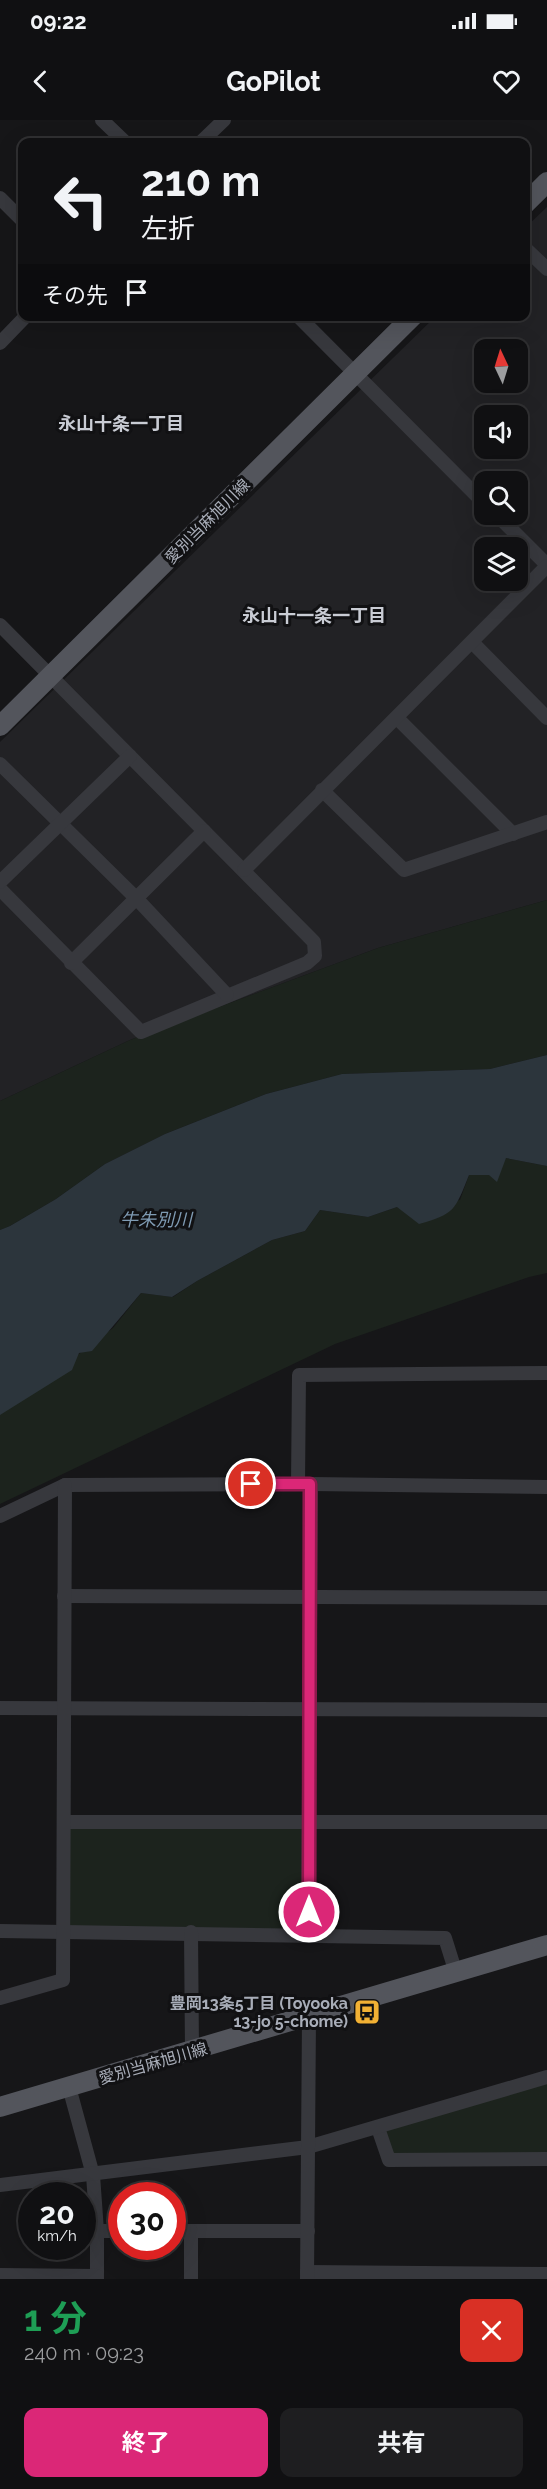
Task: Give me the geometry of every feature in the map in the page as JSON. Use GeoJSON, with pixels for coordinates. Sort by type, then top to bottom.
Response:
{"type":"FeatureCollection","features":[{"type":"Feature","properties":{"kind":"main road"},"geometry":{"type":"LineString","coordinates":[[530,199],[547,182]]}},
{"type":"Feature","properties":{"kind":"main road","name":"愛別当麻旭川線"},"geometry":{"type":"LineString","coordinates":[[0,726],[408,321]]}},
{"type":"Feature","properties":{"kind":"main road","name":"愛別当麻旭川線"},"geometry":{"type":"LineString","coordinates":[[0,2107],[547,1945]]}},
{"type":"Feature","properties":{"kind":"street"},"geometry":{"type":"LineString","coordinates":[[102,120],[121,138]]}},
{"type":"Feature","properties":{"kind":"street"},"geometry":{"type":"LineString","coordinates":[[205,138],[224,120]]}},
{"type":"Feature","properties":{"kind":"street"},"geometry":{"type":"LineString","coordinates":[[0,198],[18,216]]}},
{"type":"Feature","properties":{"kind":"street"},"geometry":{"type":"LineString","coordinates":[[530,253],[547,269]]}},
{"type":"Feature","properties":{"kind":"street"},"geometry":{"type":"LineString","coordinates":[[0,343],[21,321]]}},
{"type":"Feature","properties":{"kind":"street"},"geometry":{"type":"LineString","coordinates":[[303,321],[474,493]]}},
{"type":"Feature","properties":{"kind":"street"},"geometry":{"type":"LineString","coordinates":[[244,870],[547,566],[507,525]]}},
{"type":"Feature","properties":{"kind":"street"},"geometry":{"type":"LineString","coordinates":[[0,625],[314,942],[315,956],[307,963],[141,1032],[0,890]]}},
{"type":"Feature","properties":{"kind":"street"},"geometry":{"type":"LineString","coordinates":[[472,642],[547,718]]}},
{"type":"Feature","properties":{"kind":"street"},"geometry":{"type":"LineString","coordinates":[[397,718],[513,834]]}},
{"type":"Feature","properties":{"kind":"street"},"geometry":{"type":"LineString","coordinates":[[0,882],[59,822],[130,756]]}},
{"type":"Feature","properties":{"kind":"street"},"geometry":{"type":"LineString","coordinates":[[0,764],[136,899],[227,995]]}},
{"type":"Feature","properties":{"kind":"street"},"geometry":{"type":"LineString","coordinates":[[322,790],[404,870],[547,822]]}},
{"type":"Feature","properties":{"kind":"street"},"geometry":{"type":"LineString","coordinates":[[71,963],[204,831]]}},
{"type":"Feature","properties":{"kind":"street"},"geometry":{"type":"LineString","coordinates":[[308,1934],[310,1597],[299,1375],[547,1373]]}},
{"type":"Feature","properties":{"kind":"street"},"geometry":{"type":"LineString","coordinates":[[0,1998],[63,1980],[65,1485]]}},
{"type":"Feature","properties":{"kind":"street"},"geometry":{"type":"LineString","coordinates":[[0,1516],[65,1485],[547,1486]]}},
{"type":"Feature","properties":{"kind":"street"},"geometry":{"type":"LineString","coordinates":[[64,1596],[547,1598]]}},
{"type":"Feature","properties":{"kind":"street"},"geometry":{"type":"LineString","coordinates":[[0,1707],[547,1710]]}},
{"type":"Feature","properties":{"kind":"street"},"geometry":{"type":"LineString","coordinates":[[64,1822],[547,1822]]}},
{"type":"Feature","properties":{"kind":"street"},"geometry":{"type":"LineString","coordinates":[[0,1931],[191,1932],[445,1938],[456,1973]]}},
{"type":"Feature","properties":{"kind":"street"},"geometry":{"type":"LineString","coordinates":[[191,1932],[192,2051]]}},
{"type":"Feature","properties":{"kind":"street"},"geometry":{"type":"LineString","coordinates":[[309,2017],[307,2275],[547,2274]]}},
{"type":"Feature","properties":{"kind":"street"},"geometry":{"type":"LineString","coordinates":[[0,2185],[308,2147],[547,2077]]}},
{"type":"Feature","properties":{"kind":"street"},"geometry":{"type":"LineString","coordinates":[[0,2275],[97,2277],[97,2231],[93,2175],[69,2087]]}},
{"type":"Feature","properties":{"kind":"street"},"geometry":{"type":"LineString","coordinates":[[378,2128],[389,2160],[547,2159]]}},
{"type":"Feature","properties":{"kind":"street"},"geometry":{"type":"LineString","coordinates":[[97,2231],[108,2231]]}},
{"type":"Feature","properties":{"kind":"street"},"geometry":{"type":"LineString","coordinates":[[186,2231],[308,2231]]}},
{"type":"Feature","properties":{"kind":"street"},"geometry":{"type":"LineString","coordinates":[[191,2231],[191,2279]]}},
{"type":"Feature","properties":{"kind":"shaded area"},"geometry":{"type":"Polygon","coordinates":[[[547,207],[547,900],[378,948],[130,1040],[0,1101],[0,742],[431,321],[530,321],[530,223],[547,207]]]}},
{"type":"Feature","properties":{"kind":"shaded area"},"geometry":{"type":"Polygon","coordinates":[[[547,900],[547,1055],[490,1069],[342,1074],[266,1094],[165,1134],[105,1164],[56,1199],[0,1230],[0,1101],[130,1040],[378,948],[547,900]]]}},
{"type":"Feature","properties":{"kind":"shaded area"},"geometry":{"type":"Polygon","coordinates":[[[506,1158],[547,1166],[547,1273],[529,1277],[335,1344],[0,1504],[0,1414],[113,1328],[141,1293],[173,1297],[197,1281],[272,1240],[305,1231],[320,1210],[368,1217],[397,1207],[460,1200],[469,1175],[489,1175],[506,1158]]]}},
{"type":"Feature","properties":{"kind":"shaded area"},"geometry":{"type":"Polygon","coordinates":[[[309,1821],[308,1934],[63,1932],[64,1822],[309,1821]]]}},
{"type":"Feature","properties":{"kind":"shaded area"},"geometry":{"type":"Polygon","coordinates":[[[547,2077],[547,2159],[389,2160],[378,2128],[547,2077]]]}},
{"type":"Feature","properties":{"kind":"water","name":"牛朱別川"},"geometry":{"type":"Polygon","coordinates":[[[547,1055],[547,1166],[506,1158],[497,1182],[489,1175],[469,1175],[452,1209],[440,1217],[419,1224],[397,1207],[368,1217],[320,1210],[305,1231],[272,1240],[172,1297],[141,1293],[92,1351],[79,1353],[72,1370],[0,1415],[0,1230],[56,1199],[105,1164],[165,1134],[266,1094],[342,1074],[490,1069],[547,1055]]]}},
{"type":"Feature","properties":{"kind":"place","name":"豊岡13条5丁目 (Toyooka 13-jo 5-chome)"},"geometry":{"type":"Point","coordinates":[367,2012]}},
{"type":"Feature","properties":{"kind":"district","name":"永山十条一丁目"},"geometry":{"type":"Point","coordinates":[121,424]}},
{"type":"Feature","properties":{"kind":"district","name":"永山十一条一丁目"},"geometry":{"type":"Point","coordinates":[314,616]}},
{"type":"Feature","properties":{"kind":"route"},"geometry":{"type":"LineString","coordinates":[[251,1484],[310,1484],[309,1912]]}}]}
